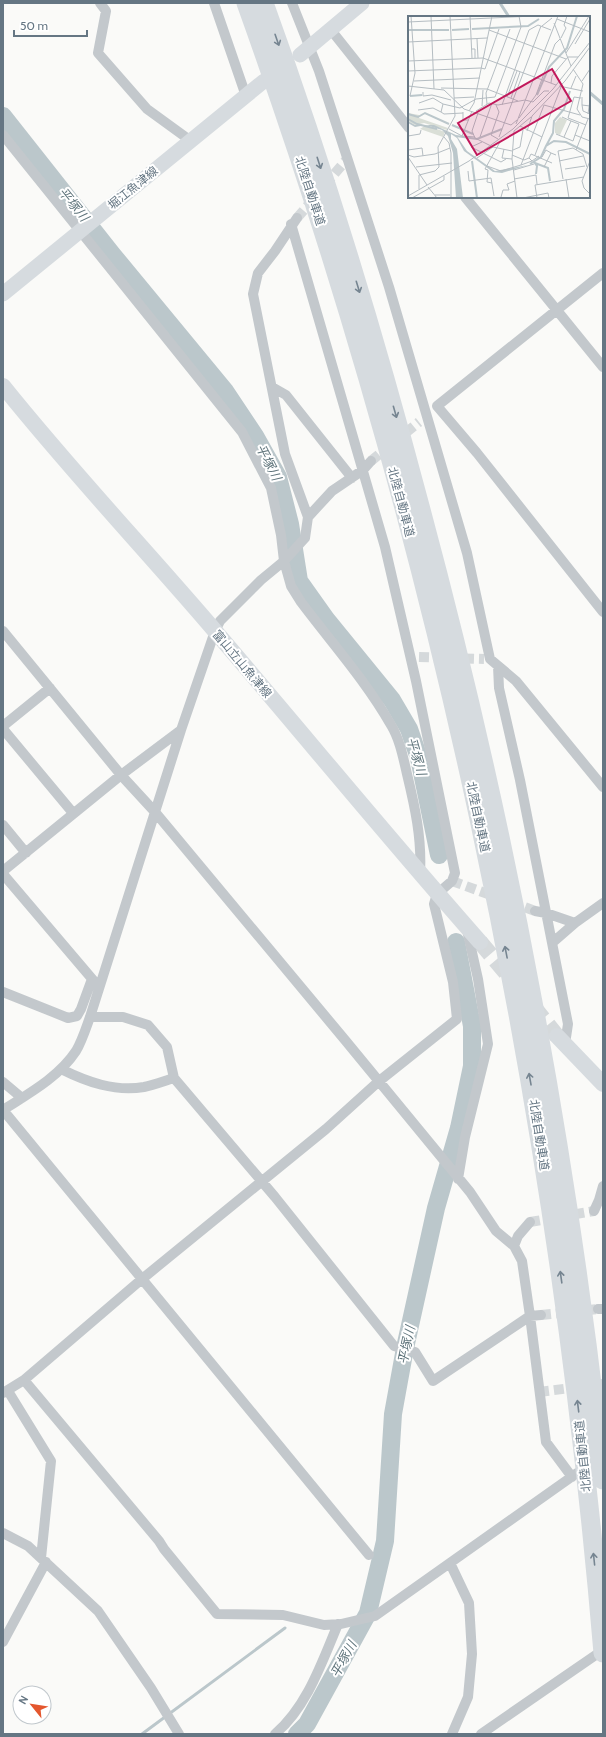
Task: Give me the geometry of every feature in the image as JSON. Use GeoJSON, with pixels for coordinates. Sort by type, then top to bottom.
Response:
{"type":"FeatureCollection","features":[{"type":"Feature","properties":{"kind":"highway","name":"北陸自動車道"},"geometry":{"type":"LineString","coordinates":[[246,3],[298,156],[362,359],[424,586],[452,700],[481,829],[522,1036],[590,1440],[603,1480]]}},
{"type":"Feature","properties":{"kind":"highway","name":"北陸自動車道"},"geometry":{"type":"LineString","coordinates":[[264,3],[310,137],[380,360],[441,584],[495,812],[542,1050],[573,1245],[590,1440],[603,1653]]}},
{"type":"Feature","properties":{"kind":"main road"},"geometry":{"type":"LineString","coordinates":[[304,52],[362,3]]}},
{"type":"Feature","properties":{"kind":"main road","name":"堀江魚津線"},"geometry":{"type":"LineString","coordinates":[[3,294],[264,81]]}},
{"type":"Feature","properties":{"kind":"main road","name":"富山立山魚津線"},"geometry":{"type":"LineString","coordinates":[[3,386],[37,428],[215,631],[437,894],[480,942]]}},
{"type":"Feature","properties":{"kind":"main road"},"geometry":{"type":"LineString","coordinates":[[561,1040],[603,1084]]}},
{"type":"Feature","properties":{"kind":"street"},"geometry":{"type":"LineString","coordinates":[[100,3],[106,11],[98,53],[147,109],[191,141]]}},
{"type":"Feature","properties":{"kind":"street"},"geometry":{"type":"LineString","coordinates":[[214,3],[246,96]]}},
{"type":"Feature","properties":{"kind":"street"},"geometry":{"type":"LineString","coordinates":[[292,3],[304,52],[319,72],[384,272],[467,553],[520,780],[540,912],[552,943],[568,1024],[561,1040]]}},
{"type":"Feature","properties":{"kind":"street"},"geometry":{"type":"LineString","coordinates":[[331,30],[408,127]]}},
{"type":"Feature","properties":{"kind":"street"},"geometry":{"type":"LineString","coordinates":[[3,135],[242,432],[271,488],[281,535],[284,561],[291,586],[300,602],[368,689],[392,726],[402,751],[415,805],[421,851],[420,873]]}},
{"type":"Feature","properties":{"kind":"street"},"geometry":{"type":"LineString","coordinates":[[466,198],[603,367]]}},
{"type":"Feature","properties":{"kind":"street"},"geometry":{"type":"LineString","coordinates":[[3,1642],[43,1560],[51,1461],[6,1392],[24,1380],[142,1279],[326,1129],[378,1082],[457,1019],[453,982],[434,904],[437,894],[452,881],[455,873],[415,657],[294,221],[274,252],[258,273],[253,294],[285,454],[308,517],[305,538],[284,561],[261,580],[220,621],[215,631],[181,730],[90,1017],[76,1051],[61,1069],[3,1110],[142,1279],[294,1465],[369,1555]]}},
{"type":"Feature","properties":{"kind":"street"},"geometry":{"type":"LineString","coordinates":[[419,422],[603,273]]}},
{"type":"Feature","properties":{"kind":"street"},"geometry":{"type":"LineString","coordinates":[[272,387],[286,395],[352,478]]}},
{"type":"Feature","properties":{"kind":"street"},"geometry":{"type":"LineString","coordinates":[[437,406],[477,453],[603,612]]}},
{"type":"Feature","properties":{"kind":"street"},"geometry":{"type":"LineString","coordinates":[[308,517],[332,491],[363,470],[371,461]]}},
{"type":"Feature","properties":{"kind":"street"},"geometry":{"type":"LineString","coordinates":[[3,631],[121,775],[155,812],[470,1192],[496,1231],[514,1246],[522,1261],[546,1442],[572,1477]]}},
{"type":"Feature","properties":{"kind":"street"},"geometry":{"type":"LineString","coordinates":[[491,661],[516,681],[603,787]]}},
{"type":"Feature","properties":{"kind":"street"},"geometry":{"type":"LineString","coordinates":[[3,726],[50,688]]}},
{"type":"Feature","properties":{"kind":"street"},"geometry":{"type":"LineString","coordinates":[[3,729],[73,813]]}},
{"type":"Feature","properties":{"kind":"street"},"geometry":{"type":"LineString","coordinates":[[99,987],[3,873],[73,813],[181,730]]}},
{"type":"Feature","properties":{"kind":"street"},"geometry":{"type":"LineString","coordinates":[[3,826],[26,853]]}},
{"type":"Feature","properties":{"kind":"street"},"geometry":{"type":"LineString","coordinates":[[552,943],[575,923],[603,903]]}},
{"type":"Feature","properties":{"kind":"street"},"geometry":{"type":"LineString","coordinates":[[540,912],[575,923]]}},
{"type":"Feature","properties":{"kind":"street"},"geometry":{"type":"LineString","coordinates":[[458,1179],[465,1137],[488,1044],[478,979],[466,927]]}},
{"type":"Feature","properties":{"kind":"street"},"geometry":{"type":"LineString","coordinates":[[3,992],[68,1018],[77,1016],[92,979]]}},
{"type":"Feature","properties":{"kind":"street"},"geometry":{"type":"LineString","coordinates":[[90,1017],[123,1017],[148,1024],[167,1047],[174,1078],[262,1180],[394,1346],[415,1352],[433,1381],[530,1316],[541,1315]]}},
{"type":"Feature","properties":{"kind":"street"},"geometry":{"type":"LineString","coordinates":[[61,1069],[85,1081],[122,1089],[144,1087],[174,1078]]}},
{"type":"Feature","properties":{"kind":"street"},"geometry":{"type":"LineString","coordinates":[[3,1082],[22,1098]]}},
{"type":"Feature","properties":{"kind":"street"},"geometry":{"type":"LineString","coordinates":[[594,1211],[603,1186]]}},
{"type":"Feature","properties":{"kind":"street"},"geometry":{"type":"LineString","coordinates":[[514,1246],[518,1236],[530,1222]]}},
{"type":"Feature","properties":{"kind":"street"},"geometry":{"type":"LineString","coordinates":[[24,1380],[159,1541],[217,1614],[283,1615],[324,1625],[341,1624],[375,1616],[603,1455]]}},
{"type":"Feature","properties":{"kind":"street"},"geometry":{"type":"LineString","coordinates":[[3,1533],[28,1546],[98,1611],[151,1688],[179,1734]]}},
{"type":"Feature","properties":{"kind":"street"},"geometry":{"type":"LineString","coordinates":[[450,1563],[469,1603],[472,1654],[468,1697],[452,1734]]}},
{"type":"Feature","properties":{"kind":"street"},"geometry":{"type":"LineString","coordinates":[[275,1734],[295,1712],[302,1701],[341,1624]]}},
{"type":"Feature","properties":{"kind":"street"},"geometry":{"type":"LineString","coordinates":[[481,1734],[603,1650]]}},
{"type":"Feature","properties":{"kind":"waterway"},"geometry":{"type":"LineString","coordinates":[[500,3],[508,16]]}},
{"type":"Feature","properties":{"kind":"waterway"},"geometry":{"type":"LineString","coordinates":[[590,93],[603,104]]}},
{"type":"Feature","properties":{"kind":"waterway","name":"平塚川"},"geometry":{"type":"LineString","coordinates":[[3,116],[112,254],[225,391],[255,436],[278,477],[290,524],[299,581],[326,619],[392,700],[409,729],[419,758],[439,855]]}},
{"type":"Feature","properties":{"kind":"waterway","name":"平塚川"},"geometry":{"type":"LineString","coordinates":[[297,1734],[307,1724],[368,1613],[385,1541],[393,1414],[405,1348],[436,1208],[459,1128],[472,1066],[472,1026],[456,942]]}},
{"type":"Feature","properties":{"kind":"waterway"},"geometry":{"type":"LineString","coordinates":[[142,1734],[285,1628]]}},
{"type":"Feature","properties":{"kind":"tunnel"},"geometry":{"type":"LineString","coordinates":[[325,185],[347,159]]}},
{"type":"Feature","properties":{"kind":"tunnel"},"geometry":{"type":"LineString","coordinates":[[297,218],[315,197]]}},
{"type":"Feature","properties":{"kind":"tunnel"},"geometry":{"type":"LineString","coordinates":[[371,461],[419,422]]}},
{"type":"Feature","properties":{"kind":"tunnel"},"geometry":{"type":"LineString","coordinates":[[419,657],[484,659]]}},
{"type":"Feature","properties":{"kind":"tunnel"},"geometry":{"type":"LineString","coordinates":[[452,881],[496,897]]}},
{"type":"Feature","properties":{"kind":"tunnel"},"geometry":{"type":"LineString","coordinates":[[511,902],[535,911]]}},
{"type":"Feature","properties":{"kind":"tunnel"},"geometry":{"type":"LineString","coordinates":[[480,942],[512,980]]}},
{"type":"Feature","properties":{"kind":"tunnel"},"geometry":{"type":"LineString","coordinates":[[533,1006],[557,1036]]}},
{"type":"Feature","properties":{"kind":"tunnel"},"geometry":{"type":"LineString","coordinates":[[530,1222],[594,1211]]}},
{"type":"Feature","properties":{"kind":"tunnel"},"geometry":{"type":"LineString","coordinates":[[541,1315],[598,1309]]}},
{"type":"Feature","properties":{"kind":"tunnel"},"geometry":{"type":"LineString","coordinates":[[539,1392],[603,1384]]}}]}
